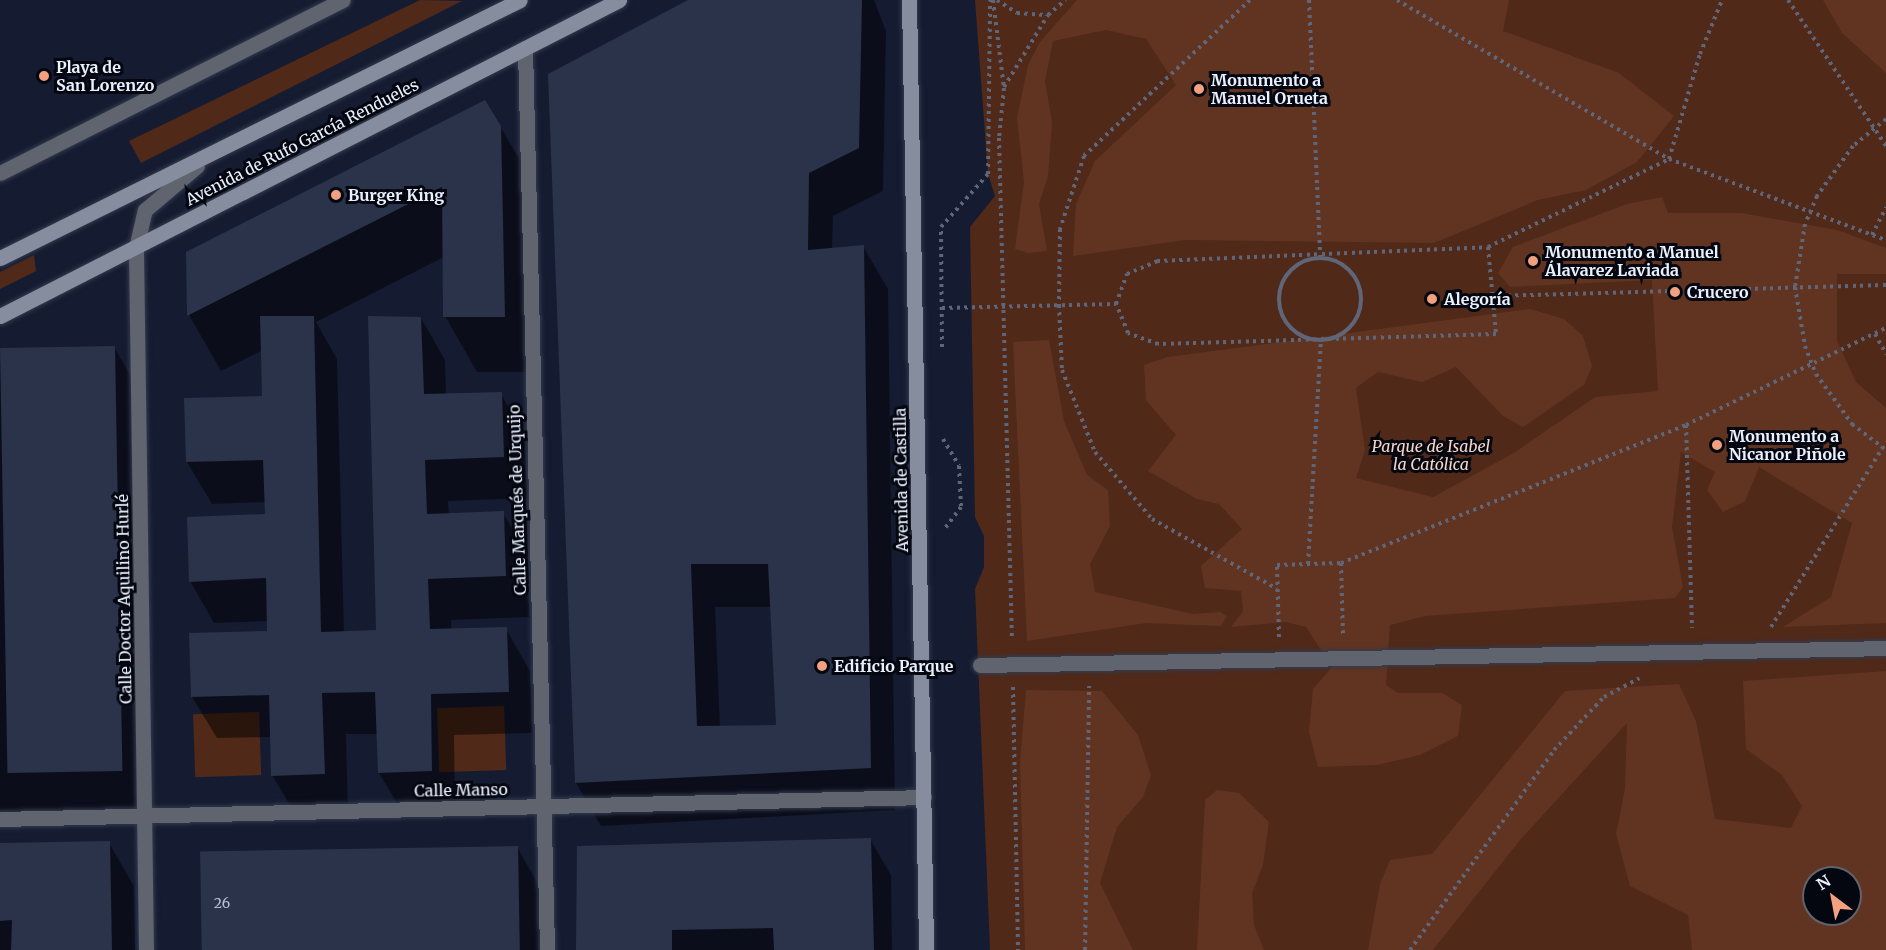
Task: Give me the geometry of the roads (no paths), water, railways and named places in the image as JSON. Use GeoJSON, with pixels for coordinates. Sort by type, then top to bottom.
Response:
{"type":"FeatureCollection","features":[{"type":"Feature","properties":{"kind":"main road","name":"Avenida de Rufo García Rendueles"},"geometry":{"type":"LineString","coordinates":[[0,258],[219,152],[520,0]]}},
{"type":"Feature","properties":{"kind":"main road","name":"Avenida de Rufo García Rendueles"},"geometry":{"type":"LineString","coordinates":[[0,316],[619,0]]}},
{"type":"Feature","properties":{"kind":"main road","name":"Avenida de Castilla"},"geometry":{"type":"LineString","coordinates":[[911,3],[926,950]]}},
{"type":"Feature","properties":{"kind":"street"},"geometry":{"type":"LineString","coordinates":[[0,173],[343,0]]}},
{"type":"Feature","properties":{"kind":"street","name":"Calle Marqués de Urquijo"},"geometry":{"type":"LineString","coordinates":[[525,48],[547,950]]}},
{"type":"Feature","properties":{"kind":"street","name":"Calle Doctor Aquilino Hurlé"},"geometry":{"type":"LineString","coordinates":[[146,950],[136,248],[145,210],[173,182],[219,152]]}},
{"type":"Feature","properties":{"kind":"street"},"geometry":{"type":"LineString","coordinates":[[980,665],[1089,661],[1886,648]]}},
{"type":"Feature","properties":{"kind":"street","name":"Calle Manso"},"geometry":{"type":"LineString","coordinates":[[0,819],[924,796]]}},
{"type":"Feature","properties":{"kind":"place","name":"Playa de San Lorenzo"},"geometry":{"type":"Point","coordinates":[44,76]}},
{"type":"Feature","properties":{"kind":"place","name":"Monumento a Manuel Orueta"},"geometry":{"type":"Point","coordinates":[1199,89]}},
{"type":"Feature","properties":{"kind":"place","name":"Burger King"},"geometry":{"type":"Point","coordinates":[336,195]}},
{"type":"Feature","properties":{"kind":"place","name":"Monumento a Manuel Álavarez Laviada"},"geometry":{"type":"Point","coordinates":[1533,261]}},
{"type":"Feature","properties":{"kind":"place","name":"Crucero"},"geometry":{"type":"Point","coordinates":[1675,292]}},
{"type":"Feature","properties":{"kind":"place","name":"Alegoría"},"geometry":{"type":"Point","coordinates":[1432,299]}},
{"type":"Feature","properties":{"kind":"place","name":"Monumento a Nicanor Piñole"},"geometry":{"type":"Point","coordinates":[1717,445]}},
{"type":"Feature","properties":{"kind":"place","name":"Edificio Parque"},"geometry":{"type":"Point","coordinates":[822,666]}},
{"type":"Feature","properties":{"kind":"park label","name":"Parque de Isabel la Católica"},"geometry":{"type":"Point","coordinates":[1431,455]}}]}
